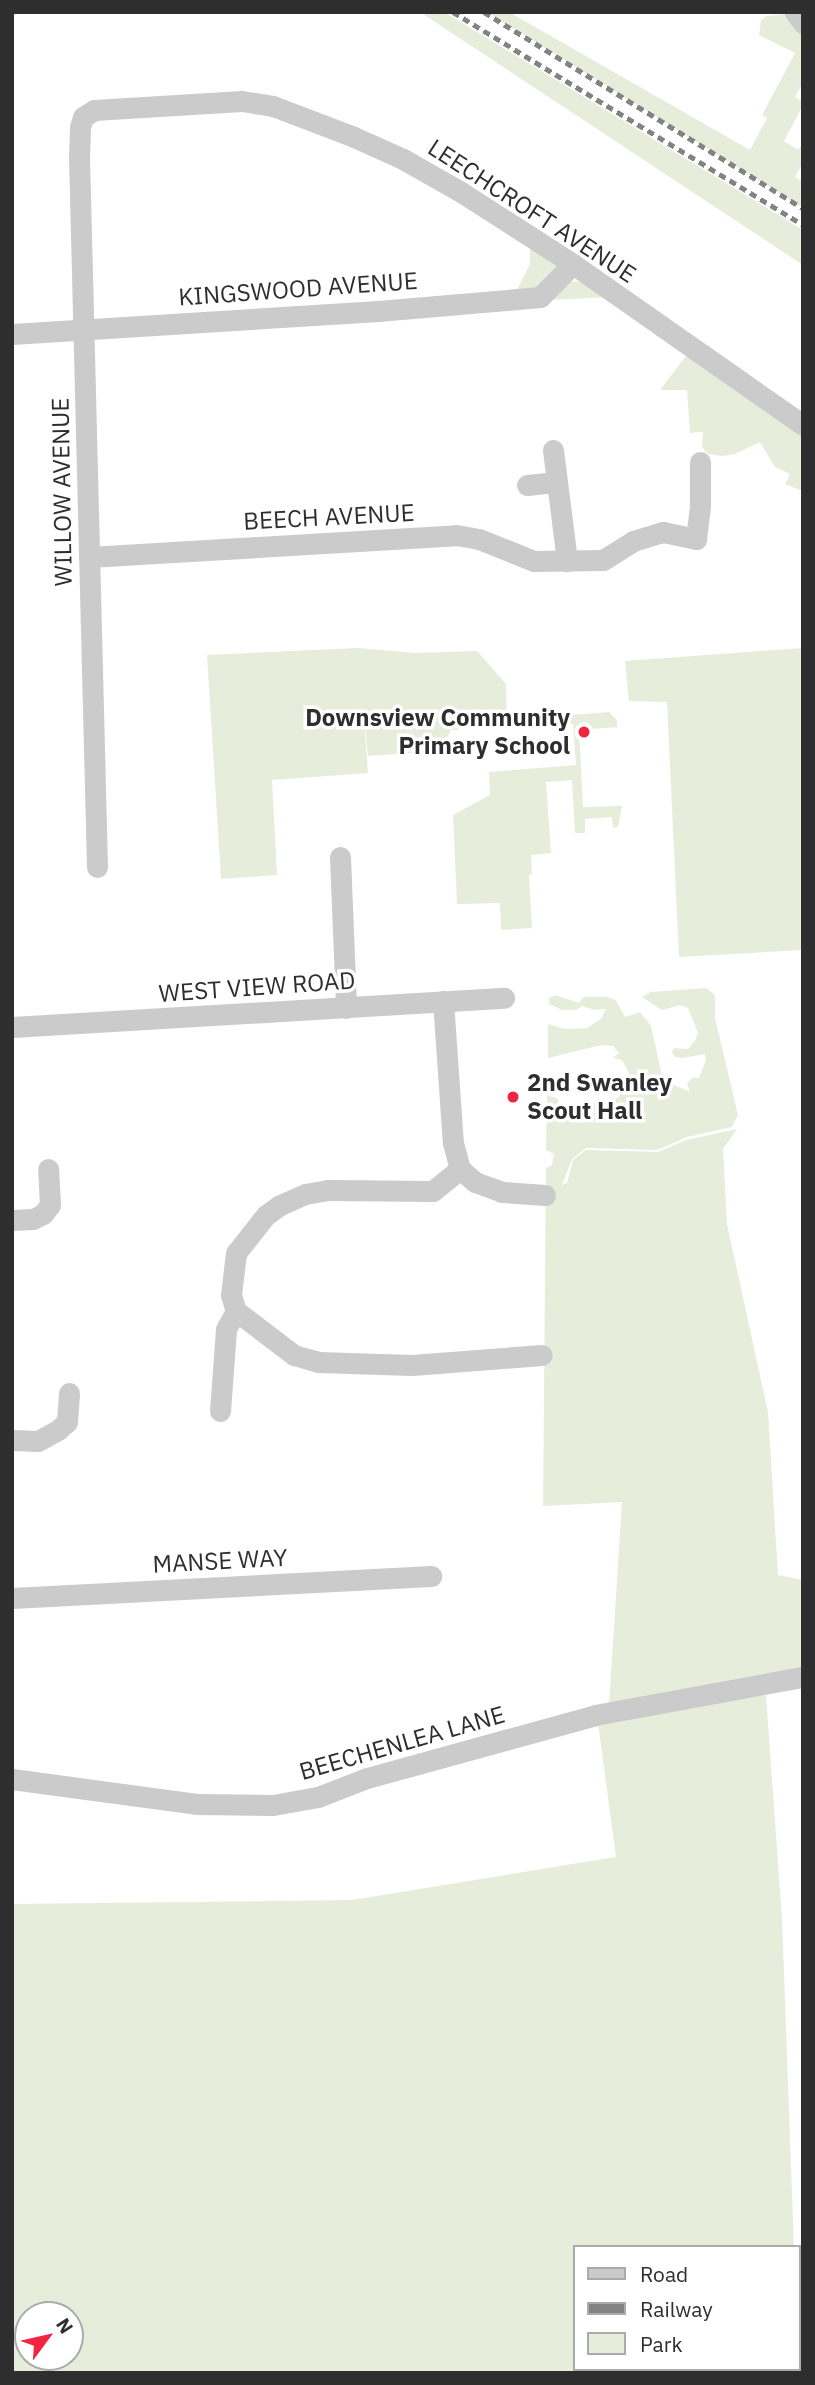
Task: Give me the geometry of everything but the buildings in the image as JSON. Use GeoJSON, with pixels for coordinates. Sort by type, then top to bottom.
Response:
{"type":"FeatureCollection","features":[{"type":"Feature","properties":{"kind":"street"},"geometry":{"type":"LineString","coordinates":[[795,12],[803,23]]}},
{"type":"Feature","properties":{"kind":"street","name":"LEECHCROFT AVENUE"},"geometry":{"type":"LineString","coordinates":[[83,117],[94,110],[242,101],[273,106],[403,159],[461,192],[573,264],[803,425]]}},
{"type":"Feature","properties":{"kind":"street","name":"WILLOW AVENUE"},"geometry":{"type":"LineString","coordinates":[[83,117],[79,157],[97,867]]}},
{"type":"Feature","properties":{"kind":"street","name":"KINGSWOOD AVENUE"},"geometry":{"type":"LineString","coordinates":[[12,334],[378,311],[540,297],[555,285],[573,264]]}},
{"type":"Feature","properties":{"kind":"street"},"geometry":{"type":"LineString","coordinates":[[553,450],[567,561]]}},
{"type":"Feature","properties":{"kind":"street","name":"BEECH AVENUE"},"geometry":{"type":"LineString","coordinates":[[89,557],[456,535],[479,538],[534,561],[603,560],[634,541],[663,532],[696,539],[700,506],[700,462]]}},
{"type":"Feature","properties":{"kind":"street"},"geometry":{"type":"LineString","coordinates":[[527,485],[558,482]]}},
{"type":"Feature","properties":{"kind":"street"},"geometry":{"type":"LineString","coordinates":[[340,857],[346,1007]]}},
{"type":"Feature","properties":{"kind":"street","name":"WEST VIEW ROAD"},"geometry":{"type":"LineString","coordinates":[[12,1027],[504,998]]}},
{"type":"Feature","properties":{"kind":"street"},"geometry":{"type":"LineString","coordinates":[[443,1001],[453,1143],[460,1168],[475,1182],[502,1192],[545,1195]]}},
{"type":"Feature","properties":{"kind":"street"},"geometry":{"type":"LineString","coordinates":[[460,1168],[433,1191],[328,1190],[306,1194],[280,1206],[266,1215],[236,1253],[231,1295],[236,1311],[293,1354],[318,1362],[412,1365],[542,1355]]}},
{"type":"Feature","properties":{"kind":"street"},"geometry":{"type":"LineString","coordinates":[[12,1220],[33,1219],[43,1214],[50,1205],[48,1170]]}},
{"type":"Feature","properties":{"kind":"street"},"geometry":{"type":"LineString","coordinates":[[220,1411],[226,1329],[236,1311]]}},
{"type":"Feature","properties":{"kind":"street"},"geometry":{"type":"LineString","coordinates":[[12,1440],[38,1441],[58,1430],[67,1422],[69,1393]]}},
{"type":"Feature","properties":{"kind":"street","name":"MANSE WAY"},"geometry":{"type":"LineString","coordinates":[[12,1598],[431,1576]]}},
{"type":"Feature","properties":{"kind":"street","name":"BEECHENLEA LANE"},"geometry":{"type":"LineString","coordinates":[[12,1779],[196,1804],[273,1805],[318,1797],[367,1779],[595,1715],[803,1677]]}},
{"type":"Feature","properties":{"kind":"green space"},"geometry":{"type":"Polygon","coordinates":[[[420,12],[444,12],[803,230],[803,265],[420,12]]]}},
{"type":"Feature","properties":{"kind":"green space"},"geometry":{"type":"Polygon","coordinates":[[[487,12],[509,12],[750,150],[767,118],[762,115],[795,53],[759,35],[761,20],[767,16],[786,14],[803,35],[803,83],[795,97],[803,102],[803,105],[784,141],[798,150],[803,143],[803,163],[795,177],[803,182],[803,208],[487,12]]]}},
{"type":"Feature","properties":{"kind":"green space"},"geometry":{"type":"Polygon","coordinates":[[[530,242],[553,257],[558,268],[542,288],[517,290],[530,264],[530,242]]]}},
{"type":"Feature","properties":{"kind":"green space"},"geometry":{"type":"Polygon","coordinates":[[[580,281],[611,297],[549,300],[571,282],[580,281]]]}},
{"type":"Feature","properties":{"kind":"green space"},"geometry":{"type":"Polygon","coordinates":[[[689,352],[803,429],[803,491],[785,484],[790,474],[775,467],[760,442],[735,454],[722,456],[708,454],[702,447],[703,432],[690,433],[687,390],[660,390],[689,352]]]}},
{"type":"Feature","properties":{"kind":"green space"},"geometry":{"type":"Polygon","coordinates":[[[358,648],[415,653],[477,651],[506,684],[507,716],[498,726],[451,730],[440,751],[368,756],[363,707],[368,773],[272,780],[277,875],[221,879],[207,655],[358,648]]]}},
{"type":"Feature","properties":{"kind":"green space"},"geometry":{"type":"Polygon","coordinates":[[[803,648],[803,950],[679,957],[667,702],[629,701],[625,661],[803,648]]]}},
{"type":"Feature","properties":{"kind":"green space"},"geometry":{"type":"Polygon","coordinates":[[[609,712],[617,720],[617,727],[579,730],[583,807],[622,806],[618,827],[613,828],[612,817],[585,819],[585,833],[575,833],[572,780],[546,782],[551,853],[531,855],[532,874],[529,875],[532,928],[501,930],[500,903],[457,904],[453,815],[490,795],[489,772],[576,765],[573,724],[512,728],[512,720],[609,712]]]}},
{"type":"Feature","properties":{"kind":"green space"},"geometry":{"type":"Polygon","coordinates":[[[706,988],[715,995],[715,1018],[738,1115],[732,1127],[687,1137],[657,1150],[586,1148],[572,1159],[562,1185],[567,1183],[573,1160],[586,1150],[658,1152],[686,1140],[737,1129],[723,1149],[727,1224],[768,1412],[778,1575],[803,1580],[803,1671],[609,1705],[622,1502],[543,1506],[546,1168],[552,1165],[554,1154],[546,1150],[547,1095],[558,1099],[559,1107],[571,1103],[584,1105],[618,1098],[631,1077],[622,1060],[613,1058],[619,1053],[613,1046],[602,1045],[548,1058],[548,1024],[565,1029],[587,1028],[601,1019],[606,1009],[595,1010],[582,1006],[576,1010],[562,1010],[549,1004],[549,998],[555,995],[579,1003],[584,997],[607,997],[616,1000],[625,1017],[640,1012],[651,1026],[663,1080],[690,1092],[687,1084],[692,1078],[699,1078],[706,1060],[705,1054],[683,1058],[675,1057],[672,1052],[674,1048],[688,1049],[698,1033],[688,1008],[680,1005],[662,1010],[642,997],[651,992],[706,988]]]}},
{"type":"Feature","properties":{"kind":"green space"},"geometry":{"type":"Polygon","coordinates":[[[766,1695],[782,1919],[794,2245],[574,2245],[574,2371],[801,2371],[801,2266],[803,2373],[12,2373],[12,1904],[352,1900],[616,1857],[598,1723],[766,1695]]]}},
{"type":"Feature","properties":{"kind":"railway"},"geometry":{"type":"LineString","coordinates":[[453,12],[803,225]]}},
{"type":"Feature","properties":{"kind":"railway"},"geometry":{"type":"LineString","coordinates":[[484,12],[803,208]]}},
{"type":"Feature","properties":{"kind":"place","name":"Downsview Community Primary School"},"geometry":{"type":"Point","coordinates":[584,732]}},
{"type":"Feature","properties":{"kind":"place","name":"2nd Swanley Scout Hall"},"geometry":{"type":"Point","coordinates":[513,1097]}}]}
